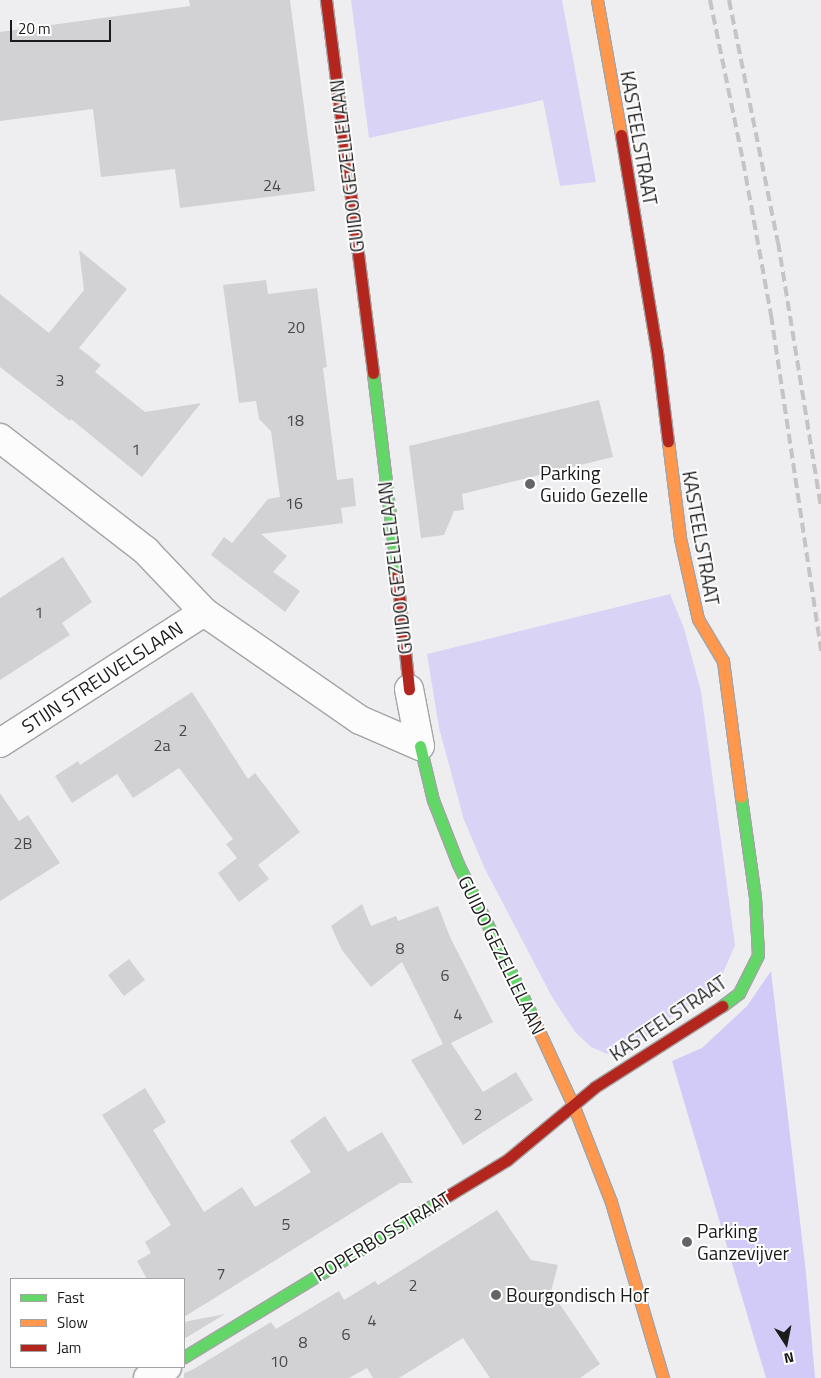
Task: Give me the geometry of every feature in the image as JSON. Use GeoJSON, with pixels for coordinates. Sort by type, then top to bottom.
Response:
{"type":"FeatureCollection","features":[{"type":"Feature","properties":{"kind":"street","name":"GUIDO GEZELLELAAN"},"geometry":{"type":"LineString","coordinates":[[326,0],[395,552],[409,689],[433,800],[458,864],[518,986],[574,1107],[611,1202],[663,1378]]}},
{"type":"Feature","properties":{"kind":"street","name":"KASTEELSTRAAT"},"geometry":{"type":"LineString","coordinates":[[574,1107],[595,1087],[709,1016],[739,993],[758,955],[755,897],[723,661],[698,619],[680,538],[658,361],[635,214],[597,0]]}},
{"type":"Feature","properties":{"kind":"street"},"geometry":{"type":"LineString","coordinates":[[0,438],[146,552],[204,612],[360,720],[420,746]]}},
{"type":"Feature","properties":{"kind":"street","name":"STIJN STREUVELSLAAN"},"geometry":{"type":"LineString","coordinates":[[0,743],[204,612]]}},
{"type":"Feature","properties":{"kind":"street","name":"POPERBOSSTRAAT"},"geometry":{"type":"LineString","coordinates":[[185,1355],[507,1160],[574,1107]]}},
{"type":"Feature","properties":{"kind":"street"},"geometry":{"type":"LineString","coordinates":[[148,1378],[165,1368]]}},
{"type":"Feature","properties":{"kind":"shaded area"},"geometry":{"type":"Polygon","coordinates":[[[351,0],[562,0],[596,182],[560,186],[543,100],[369,138],[351,0]]]}},
{"type":"Feature","properties":{"kind":"shaded area"},"geometry":{"type":"Polygon","coordinates":[[[670,594],[684,628],[701,691],[735,945],[716,989],[670,1018],[621,1054],[607,1054],[591,1047],[575,1032],[552,997],[485,869],[464,820],[439,728],[427,654],[670,594]]]}},
{"type":"Feature","properties":{"kind":"shaded area"},"geometry":{"type":"Polygon","coordinates":[[[771,971],[806,1273],[815,1378],[766,1378],[672,1061],[702,1048],[747,1006],[771,971]]]}},
{"type":"Feature","properties":{"kind":"building"},"geometry":{"type":"Polygon","coordinates":[[[189,0],[290,0],[315,191],[180,208],[175,169],[101,177],[93,109],[0,121],[0,32],[190,6],[189,0]]]}},
{"type":"Feature","properties":{"kind":"building"},"geometry":{"type":"Polygon","coordinates":[[[79,250],[127,289],[79,348],[101,365],[95,372],[145,412],[201,403],[142,477],[71,419],[70,421],[0,367],[0,294],[49,333],[84,290],[79,250]]]}},
{"type":"Feature","properties":{"kind":"building"},"geometry":{"type":"Polygon","coordinates":[[[266,280],[268,294],[317,288],[327,367],[323,368],[337,480],[353,478],[356,506],[341,508],[343,523],[261,534],[287,556],[273,572],[300,591],[285,612],[211,555],[224,537],[232,543],[268,499],[280,497],[271,431],[259,419],[256,401],[239,403],[223,285],[266,280]]]}},
{"type":"Feature","properties":{"kind":"building"},"geometry":{"type":"Polygon","coordinates":[[[599,400],[613,457],[462,494],[464,510],[454,511],[444,535],[421,538],[409,446],[599,400]]]}},
{"type":"Feature","properties":{"kind":"building"},"geometry":{"type":"Polygon","coordinates":[[[63,557],[92,602],[62,623],[70,635],[0,680],[0,598],[63,557]]]}},
{"type":"Feature","properties":{"kind":"building"},"geometry":{"type":"Polygon","coordinates":[[[192,692],[248,779],[255,773],[300,832],[258,865],[269,879],[239,902],[218,873],[237,858],[226,844],[233,839],[179,768],[133,798],[117,774],[72,803],[55,776],[78,761],[80,765],[192,692]]]}},
{"type":"Feature","properties":{"kind":"building"},"geometry":{"type":"Polygon","coordinates":[[[0,793],[19,821],[28,815],[60,863],[0,901],[0,793]]]}},
{"type":"Feature","properties":{"kind":"building"},"geometry":{"type":"Polygon","coordinates":[[[362,904],[371,926],[396,916],[398,921],[438,906],[450,937],[493,1022],[451,1043],[483,1092],[516,1072],[533,1100],[463,1145],[411,1060],[443,1044],[402,962],[371,987],[342,950],[331,926],[362,904]]]}},
{"type":"Feature","properties":{"kind":"building"},"geometry":{"type":"Polygon","coordinates":[[[129,959],[145,980],[124,996],[108,975],[129,959]]]}},
{"type":"Feature","properties":{"kind":"building"},"geometry":{"type":"Polygon","coordinates":[[[145,1088],[166,1122],[153,1130],[204,1212],[242,1187],[255,1207],[311,1172],[290,1141],[325,1116],[348,1152],[382,1132],[413,1183],[400,1183],[185,1316],[185,1278],[146,1278],[137,1261],[151,1253],[145,1242],[171,1225],[102,1115],[145,1088]]]}},
{"type":"Feature","properties":{"kind":"building"},"geometry":{"type":"Polygon","coordinates":[[[497,1210],[531,1260],[558,1265],[551,1291],[600,1364],[580,1378],[490,1378],[463,1338],[399,1378],[373,1378],[367,1368],[349,1378],[184,1378],[184,1373],[271,1322],[276,1329],[339,1291],[344,1300],[375,1281],[378,1285],[497,1210]]]}},
{"type":"Feature","properties":{"kind":"building"},"geometry":{"type":"Polygon","coordinates":[[[225,1314],[185,1338],[185,1322],[225,1314]]]}},
{"type":"Feature","properties":{"kind":"railway"},"geometry":{"type":"LineString","coordinates":[[710,0],[743,161],[771,315],[821,651]]}},
{"type":"Feature","properties":{"kind":"railway"},"geometry":{"type":"LineString","coordinates":[[729,0],[778,242],[821,507]]}},
{"type":"Feature","properties":{"kind":"traffic: fast"},"geometry":{"type":"LineString","coordinates":[[373,373],[397,575]]}},
{"type":"Feature","properties":{"kind":"traffic: fast"},"geometry":{"type":"LineString","coordinates":[[420,746],[433,800],[458,864],[533,1018]]}},
{"type":"Feature","properties":{"kind":"traffic: fast"},"geometry":{"type":"LineString","coordinates":[[722,1006],[739,993],[758,955],[755,897],[741,797]]}},
{"type":"Feature","properties":{"kind":"traffic: fast"},"geometry":{"type":"LineString","coordinates":[[185,1356],[436,1203]]}},
{"type":"Feature","properties":{"kind":"traffic: slow"},"geometry":{"type":"LineString","coordinates":[[597,0],[621,135]]}},
{"type":"Feature","properties":{"kind":"traffic: slow"},"geometry":{"type":"LineString","coordinates":[[668,441],[680,538],[698,619],[723,661],[741,797]]}},
{"type":"Feature","properties":{"kind":"traffic: slow"},"geometry":{"type":"LineString","coordinates":[[533,1018],[574,1107],[611,1202],[663,1378]]}},
{"type":"Feature","properties":{"kind":"traffic: jam"},"geometry":{"type":"LineString","coordinates":[[326,0],[373,373]]}},
{"type":"Feature","properties":{"kind":"traffic: jam"},"geometry":{"type":"LineString","coordinates":[[621,135],[657,352],[668,441]]}},
{"type":"Feature","properties":{"kind":"traffic: jam"},"geometry":{"type":"LineString","coordinates":[[397,575],[409,689]]}},
{"type":"Feature","properties":{"kind":"traffic: jam"},"geometry":{"type":"LineString","coordinates":[[436,1203],[507,1160],[595,1087],[722,1006]]}},
{"type":"Feature","properties":{"kind":"place","name":"Parking Guido Gezelle"},"geometry":{"type":"Point","coordinates":[530,484]}},
{"type":"Feature","properties":{"kind":"place","name":"Parking Ganzevijver"},"geometry":{"type":"Point","coordinates":[687,1242]}},
{"type":"Feature","properties":{"kind":"place","name":"Bourgondisch Hof"},"geometry":{"type":"Point","coordinates":[496,1295]}}]}
